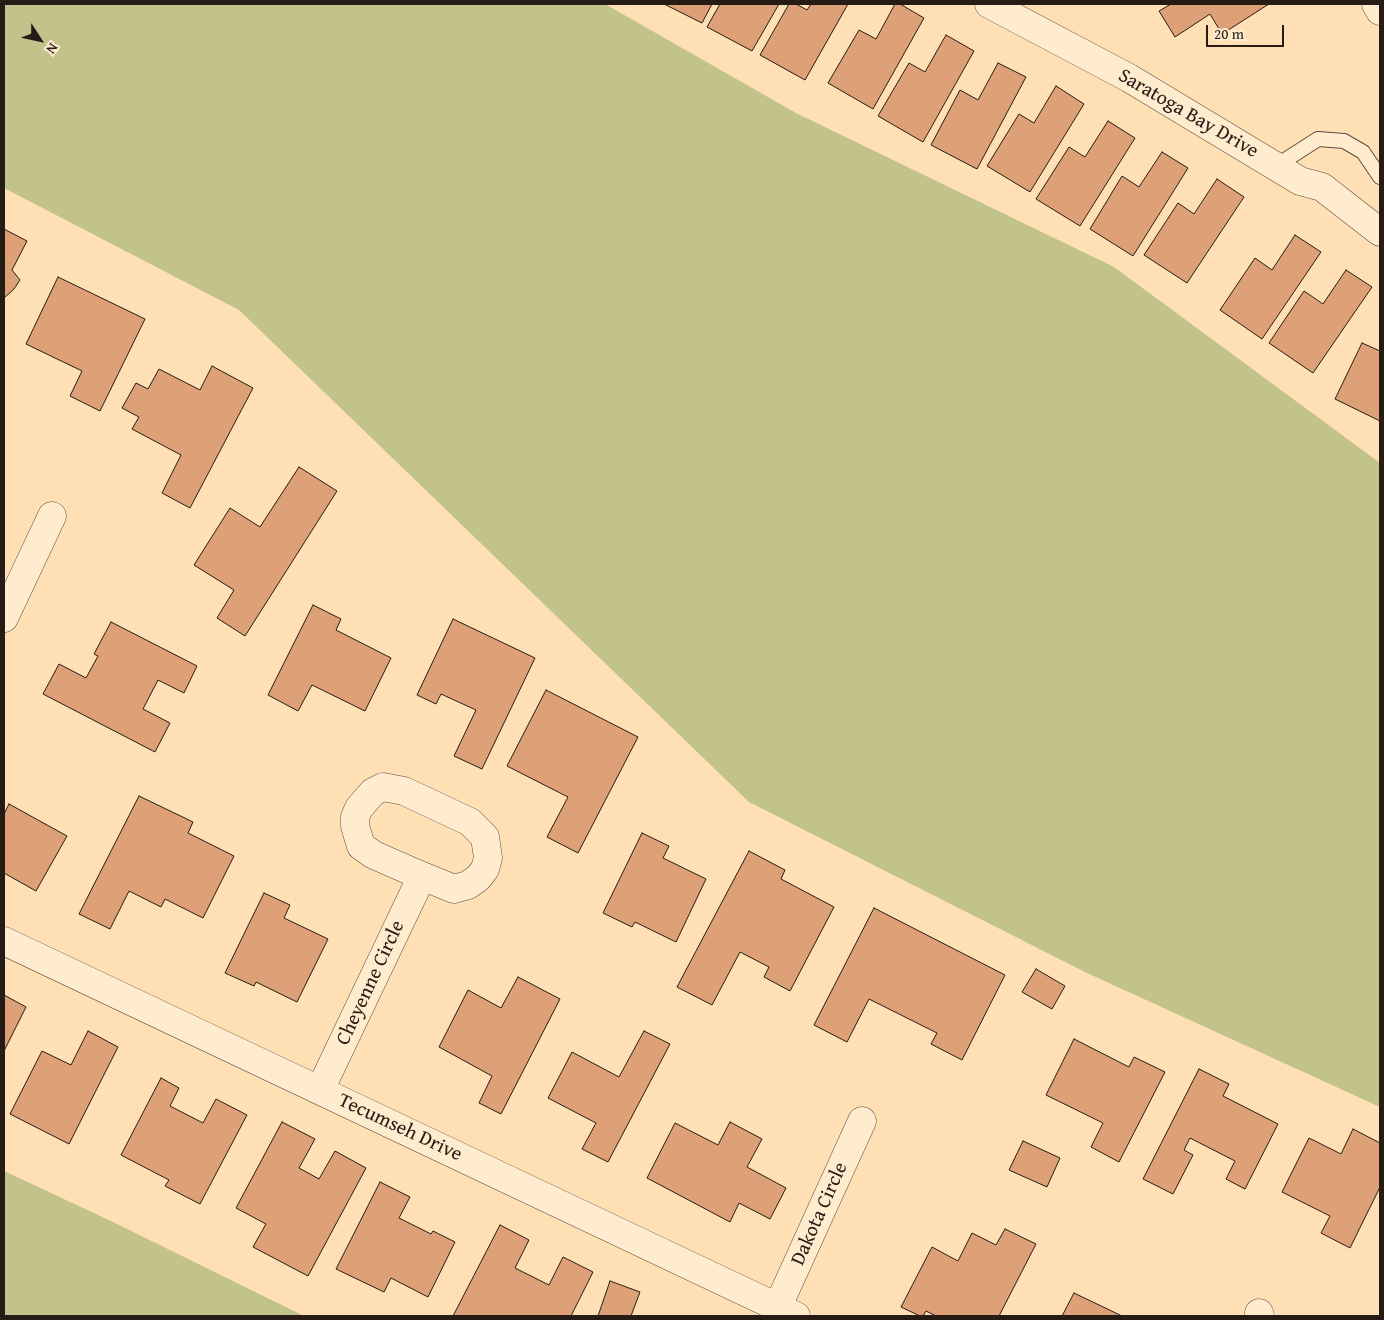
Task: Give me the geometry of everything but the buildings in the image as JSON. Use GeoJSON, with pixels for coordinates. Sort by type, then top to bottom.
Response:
{"type":"FeatureCollection","features":[{"type":"Feature","properties":{"kind":"street","name":"Saratoga Bay Drive"},"geometry":{"type":"LineString","coordinates":[[989,4],[1129,78],[1300,181],[1322,187],[1380,232]]}},
{"type":"Feature","properties":{"kind":"street"},"geometry":{"type":"LineString","coordinates":[[1376,4],[1380,11]]}},
{"type":"Feature","properties":{"kind":"street"},"geometry":{"type":"LineString","coordinates":[[4,618],[52,516]]}},
{"type":"Feature","properties":{"kind":"street"},"geometry":{"type":"LineString","coordinates":[[392,787],[404,791],[470,822],[484,836],[488,858],[485,869],[478,878],[468,885],[454,889],[422,876],[374,856],[361,846],[355,826],[355,817],[359,808],[373,792],[392,787]]}},
{"type":"Feature","properties":{"kind":"street","name":"Cheyenne Circle"},"geometry":{"type":"LineString","coordinates":[[320,1090],[422,876]]}},
{"type":"Feature","properties":{"kind":"street","name":"Tecumseh Drive"},"geometry":{"type":"LineString","coordinates":[[4,941],[787,1311]]}},
{"type":"Feature","properties":{"kind":"street","name":"Dakota Circle"},"geometry":{"type":"LineString","coordinates":[[787,1311],[862,1121]]}},
{"type":"Feature","properties":{"kind":"lane"},"geometry":{"type":"LineString","coordinates":[[1276,166],[1318,139],[1344,141],[1363,152],[1380,177]]}},
{"type":"Feature","properties":{"kind":"green space"},"geometry":{"type":"Polygon","coordinates":[[[4,4],[605,4],[796,113],[1114,267],[1380,463],[1380,1107],[1087,973],[749,802],[239,310],[4,188],[4,4]]]}},
{"type":"Feature","properties":{"kind":"green space"},"geometry":{"type":"Polygon","coordinates":[[[4,1171],[113,1222],[304,1316],[4,1316],[4,1171]]]}}]}
